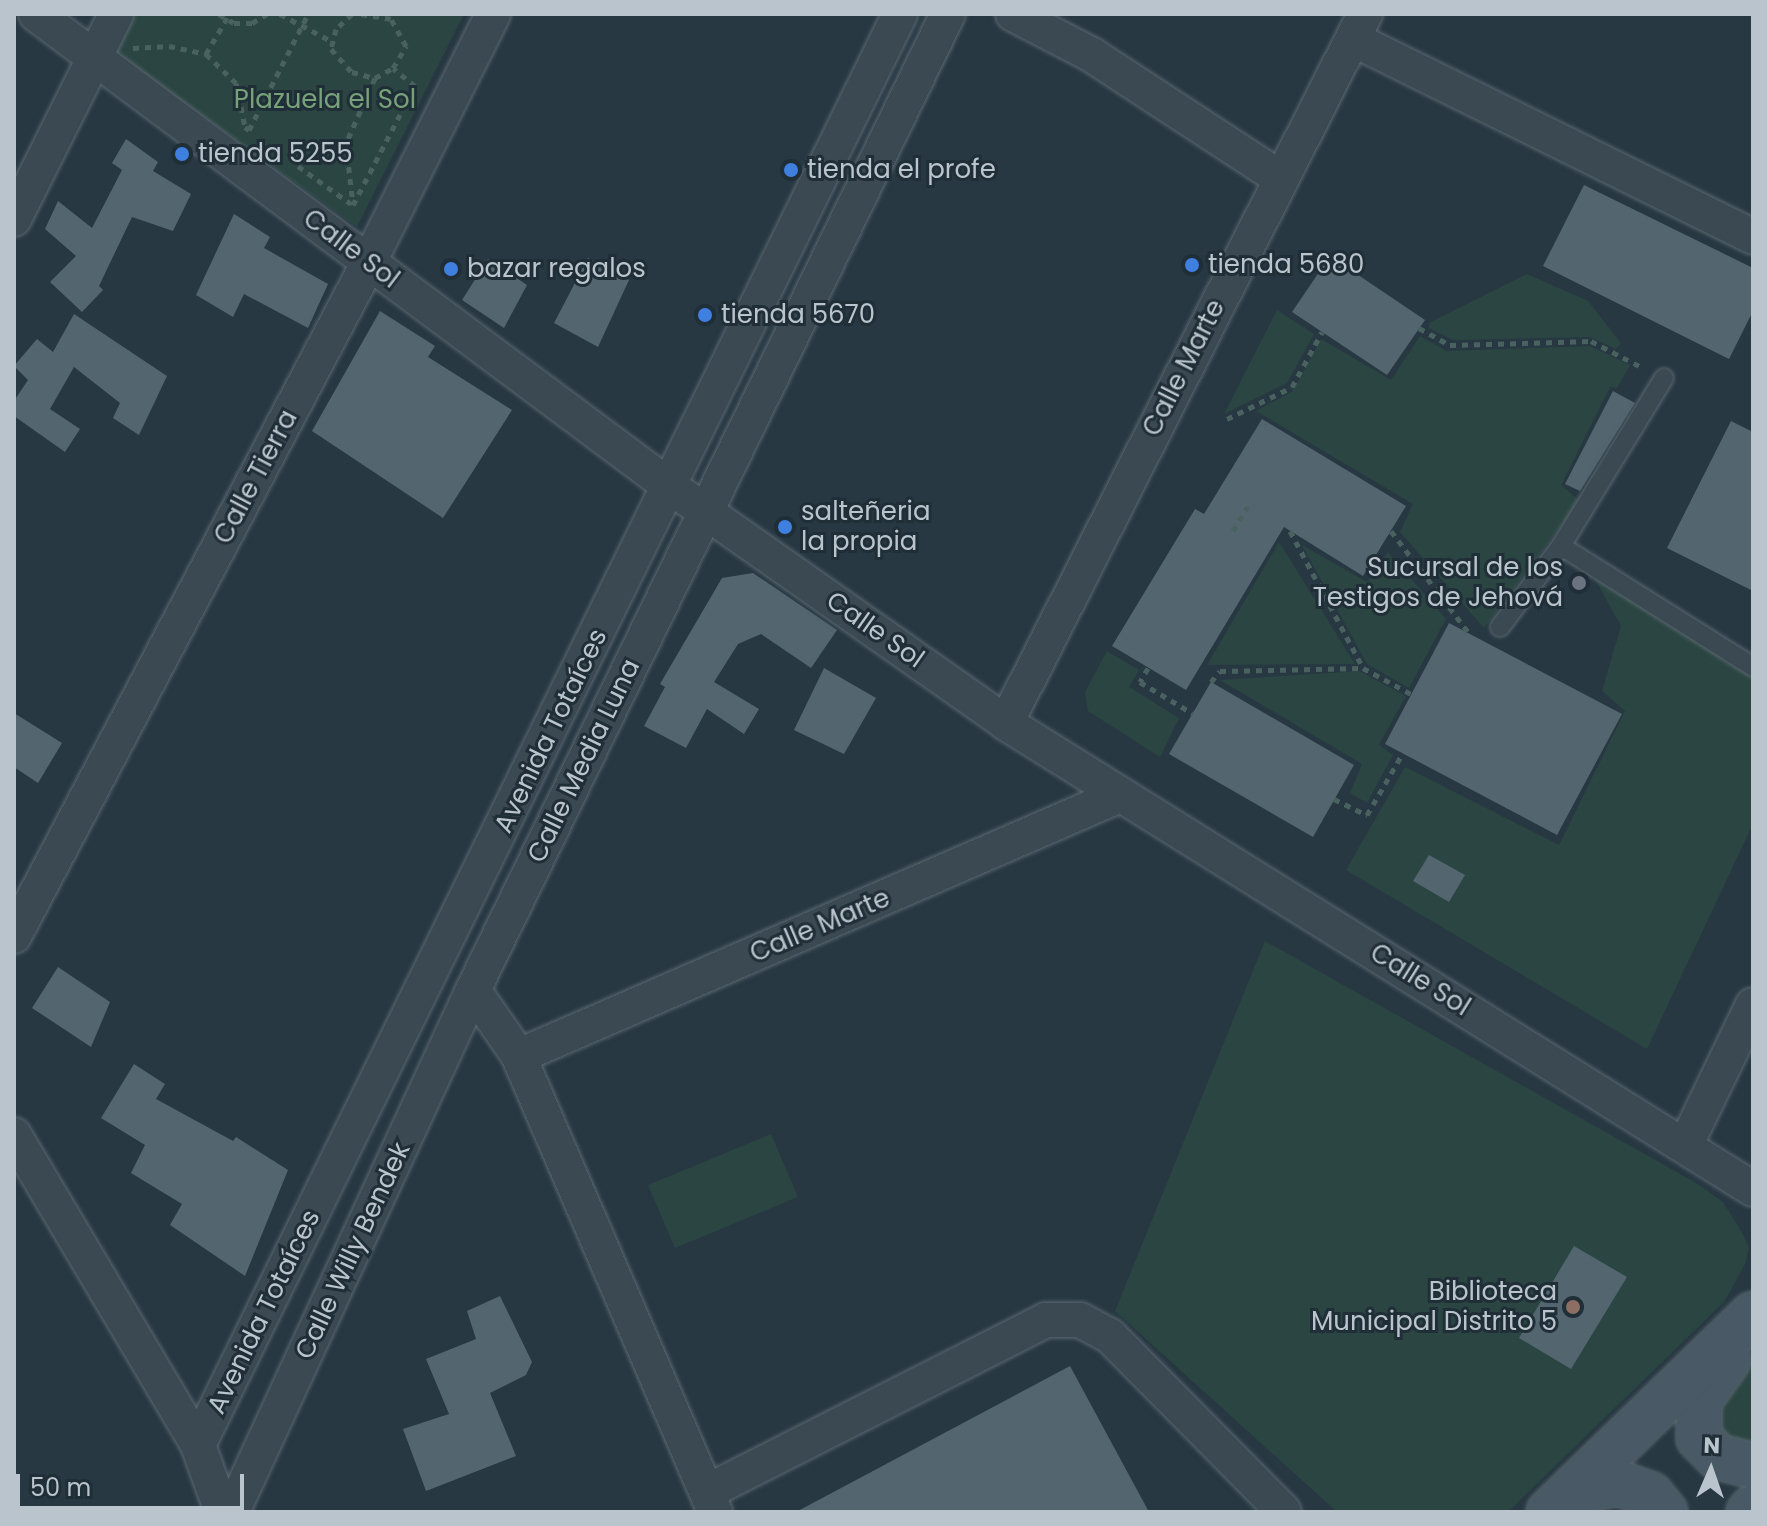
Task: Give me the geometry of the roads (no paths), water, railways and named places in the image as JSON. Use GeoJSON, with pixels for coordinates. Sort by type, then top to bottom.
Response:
{"type":"FeatureCollection","features":[{"type":"Feature","properties":{"kind":"main road"},"geometry":{"type":"LineString","coordinates":[[1558,1503],[1753,1314]]}},
{"type":"Feature","properties":{"kind":"main road"},"geometry":{"type":"LineString","coordinates":[[1753,1331],[1706,1386],[1697,1421],[1699,1438],[1718,1457],[1753,1466]]}},
{"type":"Feature","properties":{"kind":"main road"},"geometry":{"type":"LineString","coordinates":[[1558,1503],[1618,1483],[1651,1495],[1665,1512]]}},
{"type":"Feature","properties":{"kind":"street","name":"Calle Sol"},"geometry":{"type":"LineString","coordinates":[[36,14],[110,37],[369,262],[672,488],[1006,723],[1686,1144],[1753,1189]]}},
{"type":"Feature","properties":{"kind":"street","name":"Calle Tierra"},"geometry":{"type":"LineString","coordinates":[[14,936],[369,262],[493,14]]}},
{"type":"Feature","properties":{"kind":"street","name":"Avenida Totaíces"},"geometry":{"type":"LineString","coordinates":[[198,1445],[672,488],[900,14]]}},
{"type":"Feature","properties":{"kind":"street","name":"Calle Media Luna"},"geometry":{"type":"LineString","coordinates":[[473,990],[948,14]]}},
{"type":"Feature","properties":{"kind":"street"},"geometry":{"type":"LineString","coordinates":[[1013,14],[1092,55],[1280,178]]}},
{"type":"Feature","properties":{"kind":"street"},"geometry":{"type":"LineString","coordinates":[[1359,26],[1753,237]]}},
{"type":"Feature","properties":{"kind":"street","name":"Calle Marte"},"geometry":{"type":"LineString","coordinates":[[1006,723],[1359,26]]}},
{"type":"Feature","properties":{"kind":"street"},"geometry":{"type":"LineString","coordinates":[[14,219],[110,37]]}},
{"type":"Feature","properties":{"kind":"street","name":"Calle Marte"},"geometry":{"type":"LineString","coordinates":[[519,1056],[1120,795]]}},
{"type":"Feature","properties":{"kind":"street"},"geometry":{"type":"LineString","coordinates":[[473,990],[519,1056],[711,1502],[1046,1320],[1080,1320],[1110,1336],[1284,1512]]}},
{"type":"Feature","properties":{"kind":"street","name":"Calle Willy Bendek"},"geometry":{"type":"LineString","coordinates":[[232,1512],[473,990]]}},
{"type":"Feature","properties":{"kind":"street"},"geometry":{"type":"LineString","coordinates":[[1686,1144],[1753,1005]]}},
{"type":"Feature","properties":{"kind":"street"},"geometry":{"type":"LineString","coordinates":[[14,1135],[198,1445],[222,1512]]}},
{"type":"Feature","properties":{"kind":"lane"},"geometry":{"type":"LineString","coordinates":[[1500,627],[1561,546],[1664,378]]}},
{"type":"Feature","properties":{"kind":"lane"},"geometry":{"type":"LineString","coordinates":[[1561,546],[1753,667]]}},
{"type":"Feature","properties":{"kind":"place","name":"tienda 5255"},"geometry":{"type":"Point","coordinates":[182,154]}},
{"type":"Feature","properties":{"kind":"place","name":"tienda el profe"},"geometry":{"type":"Point","coordinates":[791,170]}},
{"type":"Feature","properties":{"kind":"place","name":"tienda 5680"},"geometry":{"type":"Point","coordinates":[1192,265]}},
{"type":"Feature","properties":{"kind":"place","name":"bazar regalos"},"geometry":{"type":"Point","coordinates":[451,269]}},
{"type":"Feature","properties":{"kind":"place","name":"tienda 5670"},"geometry":{"type":"Point","coordinates":[705,315]}},
{"type":"Feature","properties":{"kind":"place","name":"salteñeria la propia"},"geometry":{"type":"Point","coordinates":[785,527]}},
{"type":"Feature","properties":{"kind":"place","name":"Sucursal de los Testigos de Jehová"},"geometry":{"type":"Point","coordinates":[1579,583]}},
{"type":"Feature","properties":{"kind":"place","name":"Biblioteca Municipal Distrito 5"},"geometry":{"type":"Point","coordinates":[1573,1307]}},
{"type":"Feature","properties":{"kind":"park label","name":"Plazuela el Sol"},"geometry":{"type":"Point","coordinates":[325,100]}}]}
